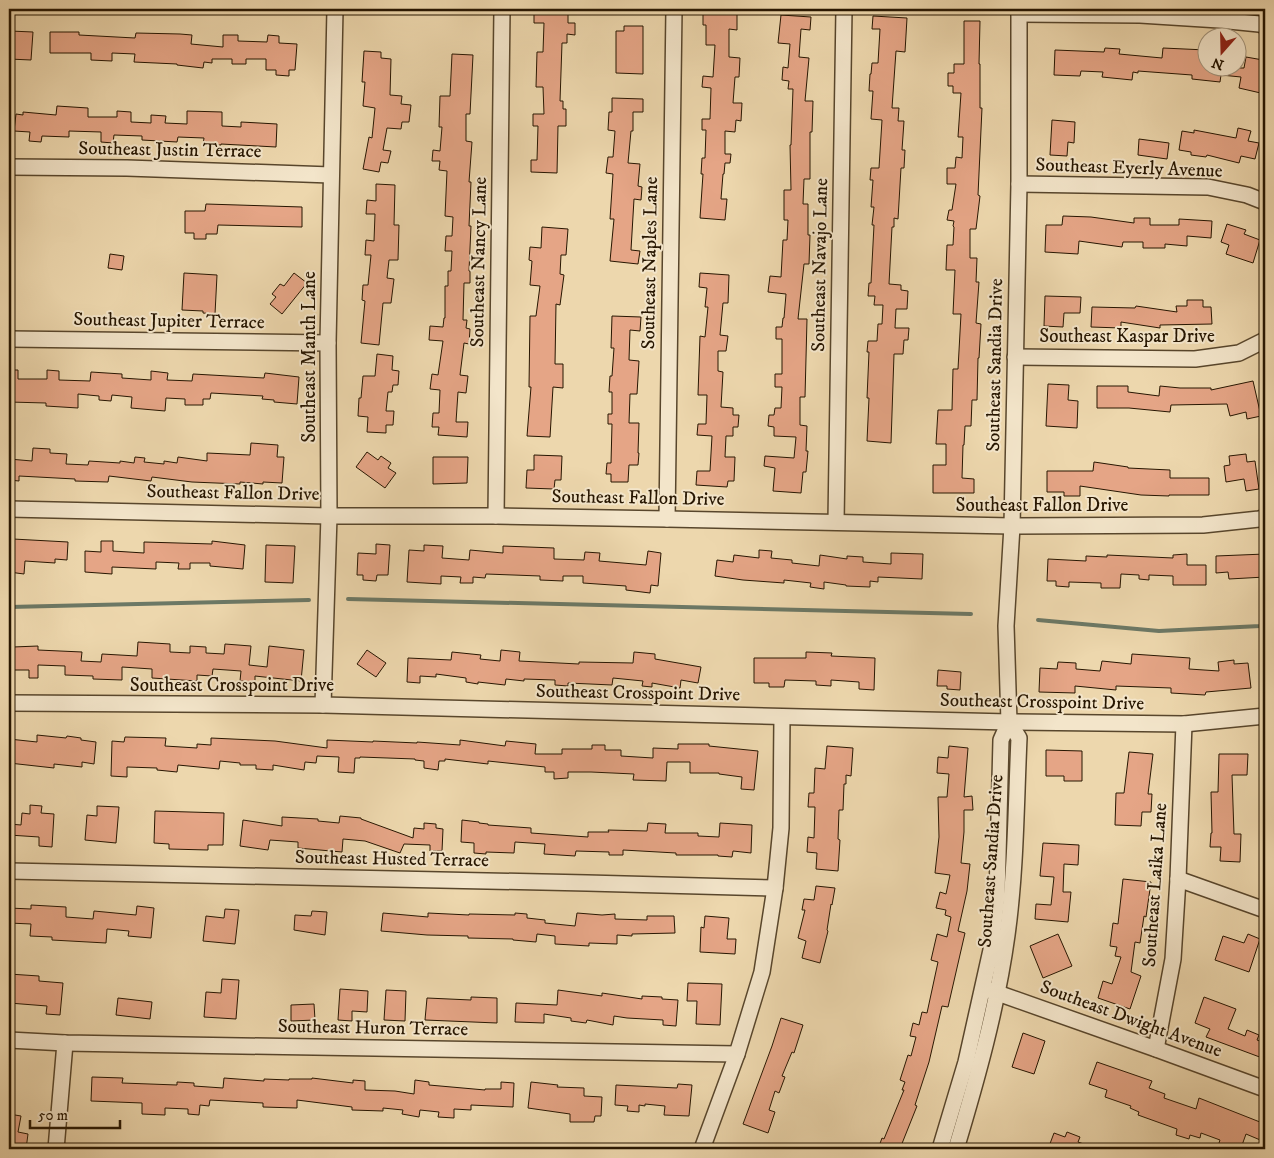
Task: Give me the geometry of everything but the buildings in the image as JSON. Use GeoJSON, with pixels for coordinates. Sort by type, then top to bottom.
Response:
{"type":"FeatureCollection","features":[{"type":"Feature","properties":{"kind":"street","name":"Southeast Manth Lane"},"geometry":{"type":"LineString","coordinates":[[323,705],[329,516],[328,343],[335,9]]}},
{"type":"Feature","properties":{"kind":"street","name":"Southeast Nancy Lane"},"geometry":{"type":"LineString","coordinates":[[496,516],[502,9]]}},
{"type":"Feature","properties":{"kind":"street","name":"Southeast Naples Lane"},"geometry":{"type":"LineString","coordinates":[[667,518],[674,9]]}},
{"type":"Feature","properties":{"kind":"street","name":"Southeast Navajo Lane"},"geometry":{"type":"LineString","coordinates":[[836,522],[844,9]]}},
{"type":"Feature","properties":{"kind":"street"},"geometry":{"type":"LineString","coordinates":[[1019,12],[1140,15],[1219,20],[1265,26]]}},
{"type":"Feature","properties":{"kind":"street","name":"Southeast Sandia Drive"},"geometry":{"type":"LineString","coordinates":[[940,1149],[966,1062],[983,989],[991,950],[997,896],[1001,740],[1009,722],[1006,626],[1012,526],[1019,184],[1019,12]]}},
{"type":"Feature","properties":{"kind":"street","name":"Southeast Justin Terrace"},"geometry":{"type":"LineString","coordinates":[[9,168],[127,168],[331,175]]}},
{"type":"Feature","properties":{"kind":"street","name":"Southeast Eyerly Avenue"},"geometry":{"type":"LineString","coordinates":[[1019,184],[1208,187],[1247,195],[1265,202]]}},
{"type":"Feature","properties":{"kind":"street","name":"Southeast Jupiter Terrace"},"geometry":{"type":"LineString","coordinates":[[9,339],[328,343]]}},
{"type":"Feature","properties":{"kind":"street","name":"Southeast Kaspar Drive"},"geometry":{"type":"LineString","coordinates":[[1015,356],[1195,360],[1239,353],[1265,340]]}},
{"type":"Feature","properties":{"kind":"street","name":"Southeast Fallon Drive"},"geometry":{"type":"LineString","coordinates":[[9,509],[329,516],[667,518],[1012,526],[1203,525],[1265,517]]}},
{"type":"Feature","properties":{"kind":"street","name":"Southeast Crosspoint Drive"},"geometry":{"type":"LineString","coordinates":[[9,703],[323,705],[782,717],[1184,724],[1265,716]]}},
{"type":"Feature","properties":{"kind":"street"},"geometry":{"type":"LineString","coordinates":[[702,1149],[737,1054],[762,972],[775,888],[781,828],[782,717]]}},
{"type":"Feature","properties":{"kind":"street","name":"Southeast Sandia Drive"},"geometry":{"type":"LineString","coordinates":[[956,1149],[982,1063],[998,993],[1007,935],[1013,878],[1019,738],[1009,722]]}},
{"type":"Feature","properties":{"kind":"street","name":"Southeast Laika Lane"},"geometry":{"type":"LineString","coordinates":[[1156,1049],[1173,959],[1184,724]]}},
{"type":"Feature","properties":{"kind":"street","name":"Southeast Husted Terrace"},"geometry":{"type":"LineString","coordinates":[[9,871],[775,888]]}},
{"type":"Feature","properties":{"kind":"street"},"geometry":{"type":"LineString","coordinates":[[1178,879],[1265,910]]}},
{"type":"Feature","properties":{"kind":"street","name":"Southeast Dwight Avenue"},"geometry":{"type":"LineString","coordinates":[[983,989],[1265,1089]]}},
{"type":"Feature","properties":{"kind":"street","name":"Southeast Huron Terrace"},"geometry":{"type":"LineString","coordinates":[[9,1040],[65,1043],[737,1054]]}},
{"type":"Feature","properties":{"kind":"street"},"geometry":{"type":"LineString","coordinates":[[56,1149],[65,1043]]}},
{"type":"Feature","properties":{"kind":"waterway"},"geometry":{"type":"LineString","coordinates":[[348,599],[971,614]]}},
{"type":"Feature","properties":{"kind":"waterway"},"geometry":{"type":"LineString","coordinates":[[9,607],[309,600]]}},
{"type":"Feature","properties":{"kind":"waterway"},"geometry":{"type":"LineString","coordinates":[[1038,620],[1159,631],[1260,626],[1265,624]]}}]}
